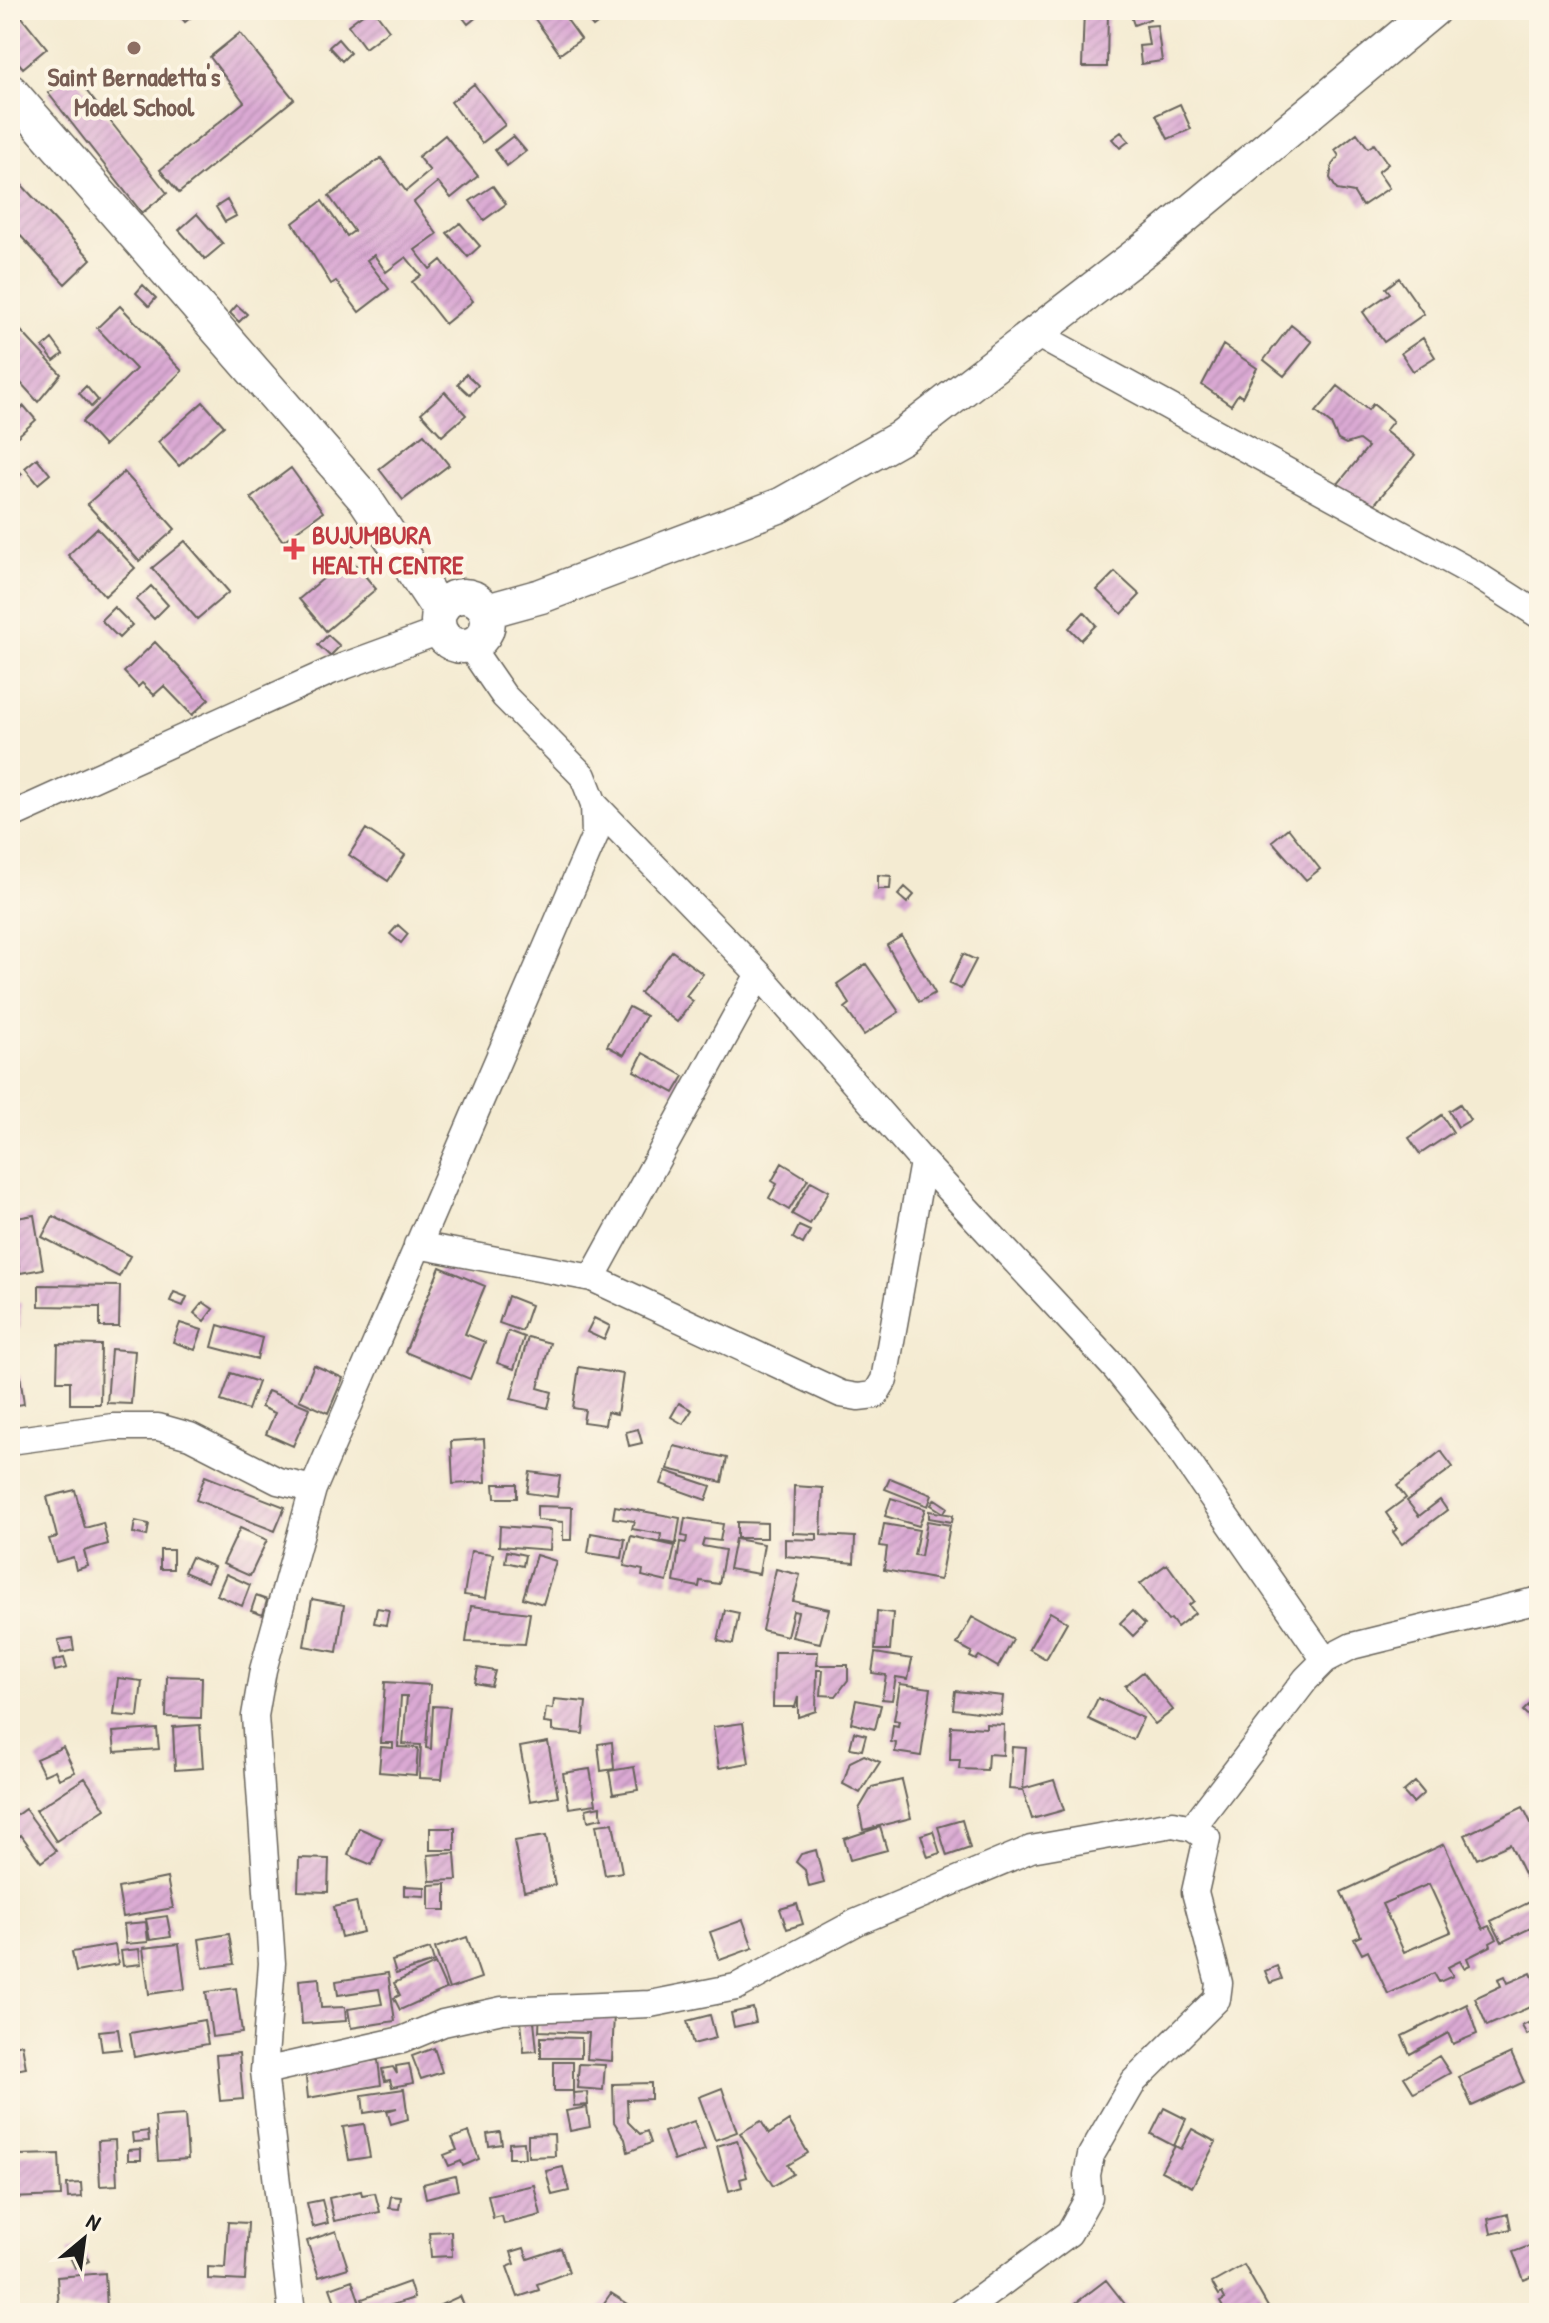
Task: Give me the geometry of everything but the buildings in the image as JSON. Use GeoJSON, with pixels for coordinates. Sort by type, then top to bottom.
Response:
{"type":"FeatureCollection","features":[{"type":"Feature","properties":{"kind":"street"},"geometry":{"type":"LineString","coordinates":[[450,629],[450,600],[463,596],[477,600],[487,611],[541,596],[781,505],[900,438],[1038,335],[1433,10]]}},
{"type":"Feature","properties":{"kind":"street"},"geometry":{"type":"LineString","coordinates":[[10,91],[365,499],[450,629],[504,696],[583,776],[594,804],[595,835],[313,1489],[263,1670],[255,1716],[272,1963],[264,2071],[292,2313]]}},
{"type":"Feature","properties":{"kind":"street"},"geometry":{"type":"LineString","coordinates":[[1038,335],[1478,576],[1539,615]]}},
{"type":"Feature","properties":{"kind":"street"},"geometry":{"type":"LineString","coordinates":[[10,816],[331,671],[450,629]]}},
{"type":"Feature","properties":{"kind":"street"},"geometry":{"type":"LineString","coordinates":[[594,804],[759,974],[923,1162],[1115,1368],[1171,1438],[1325,1660]]}},
{"type":"Feature","properties":{"kind":"street"},"geometry":{"type":"LineString","coordinates":[[592,1278],[759,974]]}},
{"type":"Feature","properties":{"kind":"street"},"geometry":{"type":"LineString","coordinates":[[417,1245],[592,1278],[841,1394],[875,1395],[884,1380],[923,1162]]}},
{"type":"Feature","properties":{"kind":"street"},"geometry":{"type":"LineString","coordinates":[[10,1441],[113,1427],[166,1429],[190,1436],[278,1481],[313,1489]]}},
{"type":"Feature","properties":{"kind":"street"},"geometry":{"type":"LineString","coordinates":[[1192,1828],[1306,1679],[1325,1660],[1352,1646],[1539,1600]]}},
{"type":"Feature","properties":{"kind":"street"},"geometry":{"type":"LineString","coordinates":[[264,2071],[402,2040],[443,2023],[502,2010],[650,2004],[736,1987],[857,1922],[1031,1849],[1173,1824],[1192,1828],[1207,1838],[1195,1892],[1219,1983],[1217,1999],[1134,2081],[1091,2155],[1087,2175],[1089,2197],[1069,2233],[961,2313]]}},
{"type":"Feature","properties":{"kind":"place","name":"Saint Bernadetta's Model School"},"geometry":{"type":"Point","coordinates":[134,48]}},
{"type":"Feature","properties":{"kind":"place","name":"BUJUMBURA HEALTH CENTRE"},"geometry":{"type":"Point","coordinates":[294,549]}}]}
